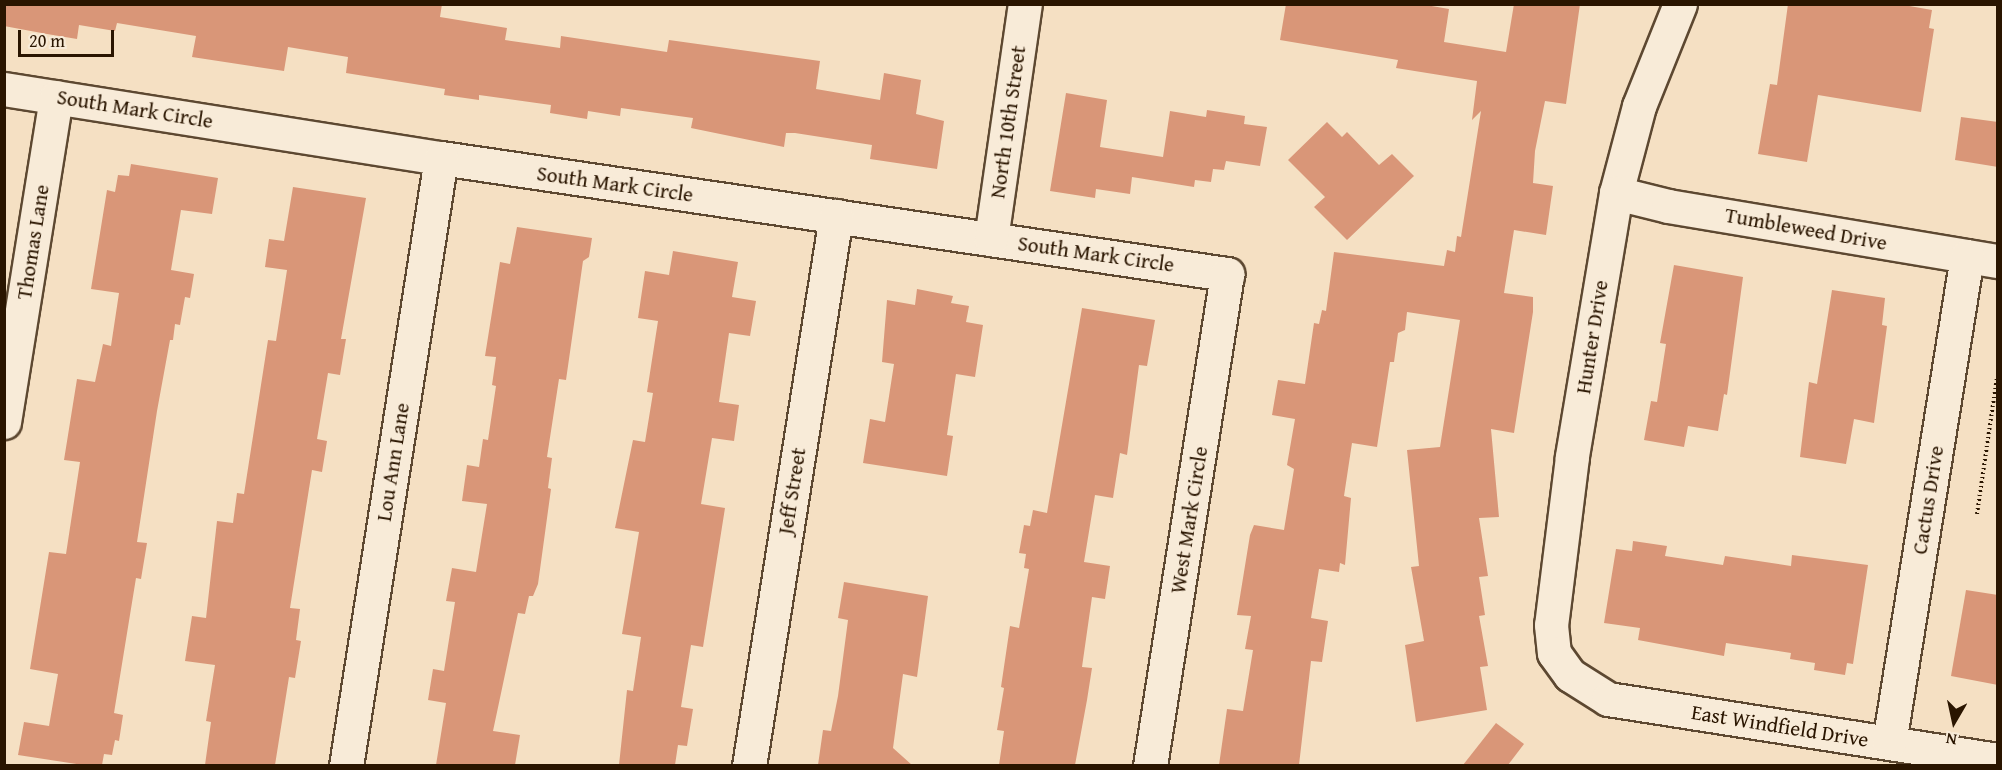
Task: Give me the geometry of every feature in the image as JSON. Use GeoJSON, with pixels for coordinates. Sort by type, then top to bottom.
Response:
{"type":"FeatureCollection","features":[{"type":"Feature","properties":{"kind":"street","name":"North 10th Street"},"geometry":{"type":"LineString","coordinates":[[991,239],[1025,4]]}},
{"type":"Feature","properties":{"kind":"street","name":"Hunter Drive"},"geometry":{"type":"LineString","coordinates":[[1570,675],[1554,653],[1551,626],[1572,457],[1616,193],[1639,106],[1680,4]]}},
{"type":"Feature","properties":{"kind":"street","name":"South Mark Circle"},"geometry":{"type":"LineString","coordinates":[[4,88],[441,158],[1227,274]]}},
{"type":"Feature","properties":{"kind":"street","name":"Thomas Lane"},"geometry":{"type":"LineString","coordinates":[[4,422],[56,97]]}},
{"type":"Feature","properties":{"kind":"street","name":"Lou Ann Lane"},"geometry":{"type":"LineString","coordinates":[[346,765],[441,158]]}},
{"type":"Feature","properties":{"kind":"street","name":"Tumbleweed Drive"},"geometry":{"type":"LineString","coordinates":[[1616,193],[1668,206],[1982,258]]}},
{"type":"Feature","properties":{"kind":"street","name":"Jeff Street"},"geometry":{"type":"LineString","coordinates":[[749,765],[836,216]]}},
{"type":"Feature","properties":{"kind":"street","name":"Cactus Drive"},"geometry":{"type":"LineString","coordinates":[[1889,743],[1982,258]]}},
{"type":"Feature","properties":{"kind":"street","name":"West Mark Circle"},"geometry":{"type":"LineString","coordinates":[[1150,765],[1227,274]]}},
{"type":"Feature","properties":{"kind":"street","name":"East Windfield Drive"},"geometry":{"type":"LineString","coordinates":[[1570,675],[1608,699],[1998,760]]}},
{"type":"Feature","properties":{"kind":"path"},"geometry":{"type":"LineString","coordinates":[[1977,513],[1997,376]]}},
{"type":"Feature","properties":{"kind":"path"},"geometry":{"type":"LineString","coordinates":[[1989,429],[1998,431]]}},
{"type":"Feature","properties":{"kind":"building"},"geometry":{"type":"Polygon","coordinates":[[[4,4],[442,4],[440,17],[507,28],[505,40],[560,48],[561,36],[667,52],[669,40],[820,61],[816,89],[880,100],[884,73],[921,80],[916,114],[944,121],[937,169],[870,159],[872,145],[795,133],[786,133],[784,147],[691,128],[693,118],[621,108],[620,116],[588,111],[587,119],[550,113],[551,105],[479,95],[479,100],[444,95],[445,89],[346,73],[348,57],[288,47],[284,71],[192,57],[196,36],[117,23],[115,31],[79,25],[77,39],[47,34],[4,26],[4,4]]]}},
{"type":"Feature","properties":{"kind":"building"},"geometry":{"type":"Polygon","coordinates":[[[1286,4],[1420,4],[1449,9],[1444,42],[1506,52],[1514,4],[1580,4],[1566,104],[1545,101],[1535,151],[1533,183],[1553,186],[1546,235],[1514,230],[1504,293],[1533,297],[1533,312],[1514,433],[1491,429],[1499,517],[1479,518],[1488,576],[1479,577],[1485,615],[1479,616],[1488,666],[1480,667],[1487,710],[1416,722],[1405,645],[1424,641],[1411,567],[1419,566],[1407,450],[1440,447],[1460,320],[1407,312],[1405,330],[1398,333],[1394,362],[1390,362],[1377,447],[1352,443],[1344,496],[1351,498],[1345,565],[1340,563],[1339,572],[1319,569],[1311,618],[1328,621],[1322,662],[1311,661],[1299,765],[1219,765],[1227,709],[1243,711],[1253,650],[1245,649],[1251,616],[1237,615],[1250,535],[1254,525],[1284,530],[1294,469],[1287,465],[1295,419],[1272,415],[1278,380],[1305,384],[1314,323],[1319,324],[1322,310],[1326,311],[1334,252],[1444,266],[1447,250],[1455,252],[1457,236],[1461,237],[1481,111],[1472,120],[1477,81],[1396,68],[1398,60],[1280,40],[1286,4]]]}},
{"type":"Feature","properties":{"kind":"building"},"geometry":{"type":"Polygon","coordinates":[[[1788,4],[1898,4],[1932,10],[1929,28],[1934,29],[1921,112],[1818,95],[1807,162],[1758,154],[1770,84],[1777,85],[1788,4]]]}},
{"type":"Feature","properties":{"kind":"building"},"geometry":{"type":"Polygon","coordinates":[[[1066,93],[1107,100],[1100,147],[1163,157],[1170,111],[1206,117],[1207,110],[1245,116],[1244,124],[1267,127],[1260,166],[1226,161],[1224,170],[1213,169],[1211,182],[1195,180],[1194,187],[1132,177],[1130,194],[1096,189],[1095,198],[1050,191],[1066,93]]]}},
{"type":"Feature","properties":{"kind":"building"},"geometry":{"type":"Polygon","coordinates":[[[1961,117],[1998,122],[1998,167],[1955,160],[1961,117]]]}},
{"type":"Feature","properties":{"kind":"building"},"geometry":{"type":"Polygon","coordinates":[[[1327,122],[1342,137],[1347,132],[1379,165],[1392,154],[1414,176],[1347,240],[1314,207],[1325,197],[1288,160],[1327,122]]]}},
{"type":"Feature","properties":{"kind":"building"},"geometry":{"type":"Polygon","coordinates":[[[131,164],[218,178],[212,214],[181,210],[171,270],[194,274],[190,298],[185,297],[180,325],[175,324],[173,340],[170,340],[157,411],[137,542],[147,543],[141,579],[136,578],[114,713],[123,715],[119,741],[115,740],[112,755],[104,754],[102,765],[83,765],[18,755],[24,722],[49,726],[58,674],[30,669],[49,552],[66,554],[80,462],[64,460],[77,379],[95,382],[103,344],[111,346],[119,293],[91,289],[107,190],[115,192],[118,175],[129,176],[131,164]]]}},
{"type":"Feature","properties":{"kind":"building"},"geometry":{"type":"Polygon","coordinates":[[[293,187],[366,198],[341,339],[346,339],[340,375],[328,373],[317,439],[327,441],[322,472],[312,470],[290,608],[300,609],[296,640],[301,641],[295,678],[289,677],[275,765],[205,765],[211,722],[206,721],[215,665],[185,661],[192,616],[206,618],[217,521],[233,523],[237,493],[244,494],[268,340],[276,341],[287,270],[265,267],[269,239],[284,241],[293,187]]]}},
{"type":"Feature","properties":{"kind":"building"},"geometry":{"type":"Polygon","coordinates":[[[517,227],[592,238],[589,257],[583,261],[566,380],[559,379],[547,457],[552,458],[548,488],[551,489],[538,584],[533,596],[529,596],[525,614],[518,613],[493,731],[520,735],[515,765],[436,765],[446,703],[428,700],[433,669],[444,671],[455,602],[446,601],[452,568],[476,572],[487,504],[462,501],[467,465],[479,467],[483,439],[488,440],[496,386],[492,385],[496,357],[485,356],[500,262],[510,264],[517,227]]]}},
{"type":"Feature","properties":{"kind":"building"},"geometry":{"type":"Polygon","coordinates":[[[673,251],[738,262],[732,297],[756,301],[750,336],[729,333],[719,402],[739,405],[734,441],[712,438],[701,504],[725,508],[703,647],[691,645],[681,707],[693,709],[687,746],[678,745],[675,765],[619,765],[627,690],[633,691],[641,637],[622,634],[639,532],[615,528],[633,440],[645,442],[653,393],[647,392],[658,321],[638,318],[645,271],[669,275],[673,251]]]}},
{"type":"Feature","properties":{"kind":"building"},"geometry":{"type":"Polygon","coordinates":[[[1674,265],[1743,277],[1727,395],[1724,394],[1718,431],[1688,426],[1684,447],[1644,440],[1651,401],[1657,402],[1666,344],[1660,343],[1674,265]]]}},
{"type":"Feature","properties":{"kind":"building"},"geometry":{"type":"Polygon","coordinates":[[[917,289],[953,296],[951,303],[969,306],[966,322],[983,325],[975,377],[956,374],[947,435],[953,436],[947,476],[863,463],[870,419],[885,422],[894,364],[882,362],[887,300],[915,305],[917,289]]]}},
{"type":"Feature","properties":{"kind":"building"},"geometry":{"type":"Polygon","coordinates":[[[1832,290],[1885,298],[1882,325],[1887,326],[1874,423],[1854,419],[1846,464],[1800,457],[1809,382],[1817,384],[1832,290]]]}},
{"type":"Feature","properties":{"kind":"building"},"geometry":{"type":"Polygon","coordinates":[[[1082,308],[1155,320],[1147,366],[1139,365],[1127,455],[1120,453],[1113,498],[1095,495],[1084,562],[1110,566],[1105,599],[1092,597],[1082,667],[1092,668],[1087,700],[1075,765],[999,765],[1004,731],[997,730],[1010,626],[1019,628],[1029,569],[1024,568],[1026,554],[1019,553],[1024,525],[1030,526],[1033,510],[1047,513],[1082,308]]]}},
{"type":"Feature","properties":{"kind":"building"},"geometry":{"type":"Polygon","coordinates":[[[1633,541],[1667,546],[1665,556],[1723,565],[1725,556],[1791,566],[1792,555],[1868,565],[1853,664],[1847,663],[1845,675],[1814,670],[1815,663],[1790,659],[1791,653],[1726,643],[1724,656],[1638,640],[1640,628],[1604,623],[1616,549],[1632,551],[1633,541]]]}},
{"type":"Feature","properties":{"kind":"building"},"geometry":{"type":"Polygon","coordinates":[[[844,582],[928,596],[917,677],[903,674],[893,748],[912,765],[818,765],[823,730],[831,731],[838,696],[848,620],[838,618],[844,582]]]}},
{"type":"Feature","properties":{"kind":"building"},"geometry":{"type":"Polygon","coordinates":[[[1966,590],[1998,595],[1998,685],[1951,676],[1966,590]]]}},
{"type":"Feature","properties":{"kind":"building"},"geometry":{"type":"Polygon","coordinates":[[[1496,723],[1524,744],[1508,765],[1463,765],[1496,723]]]}}]}
